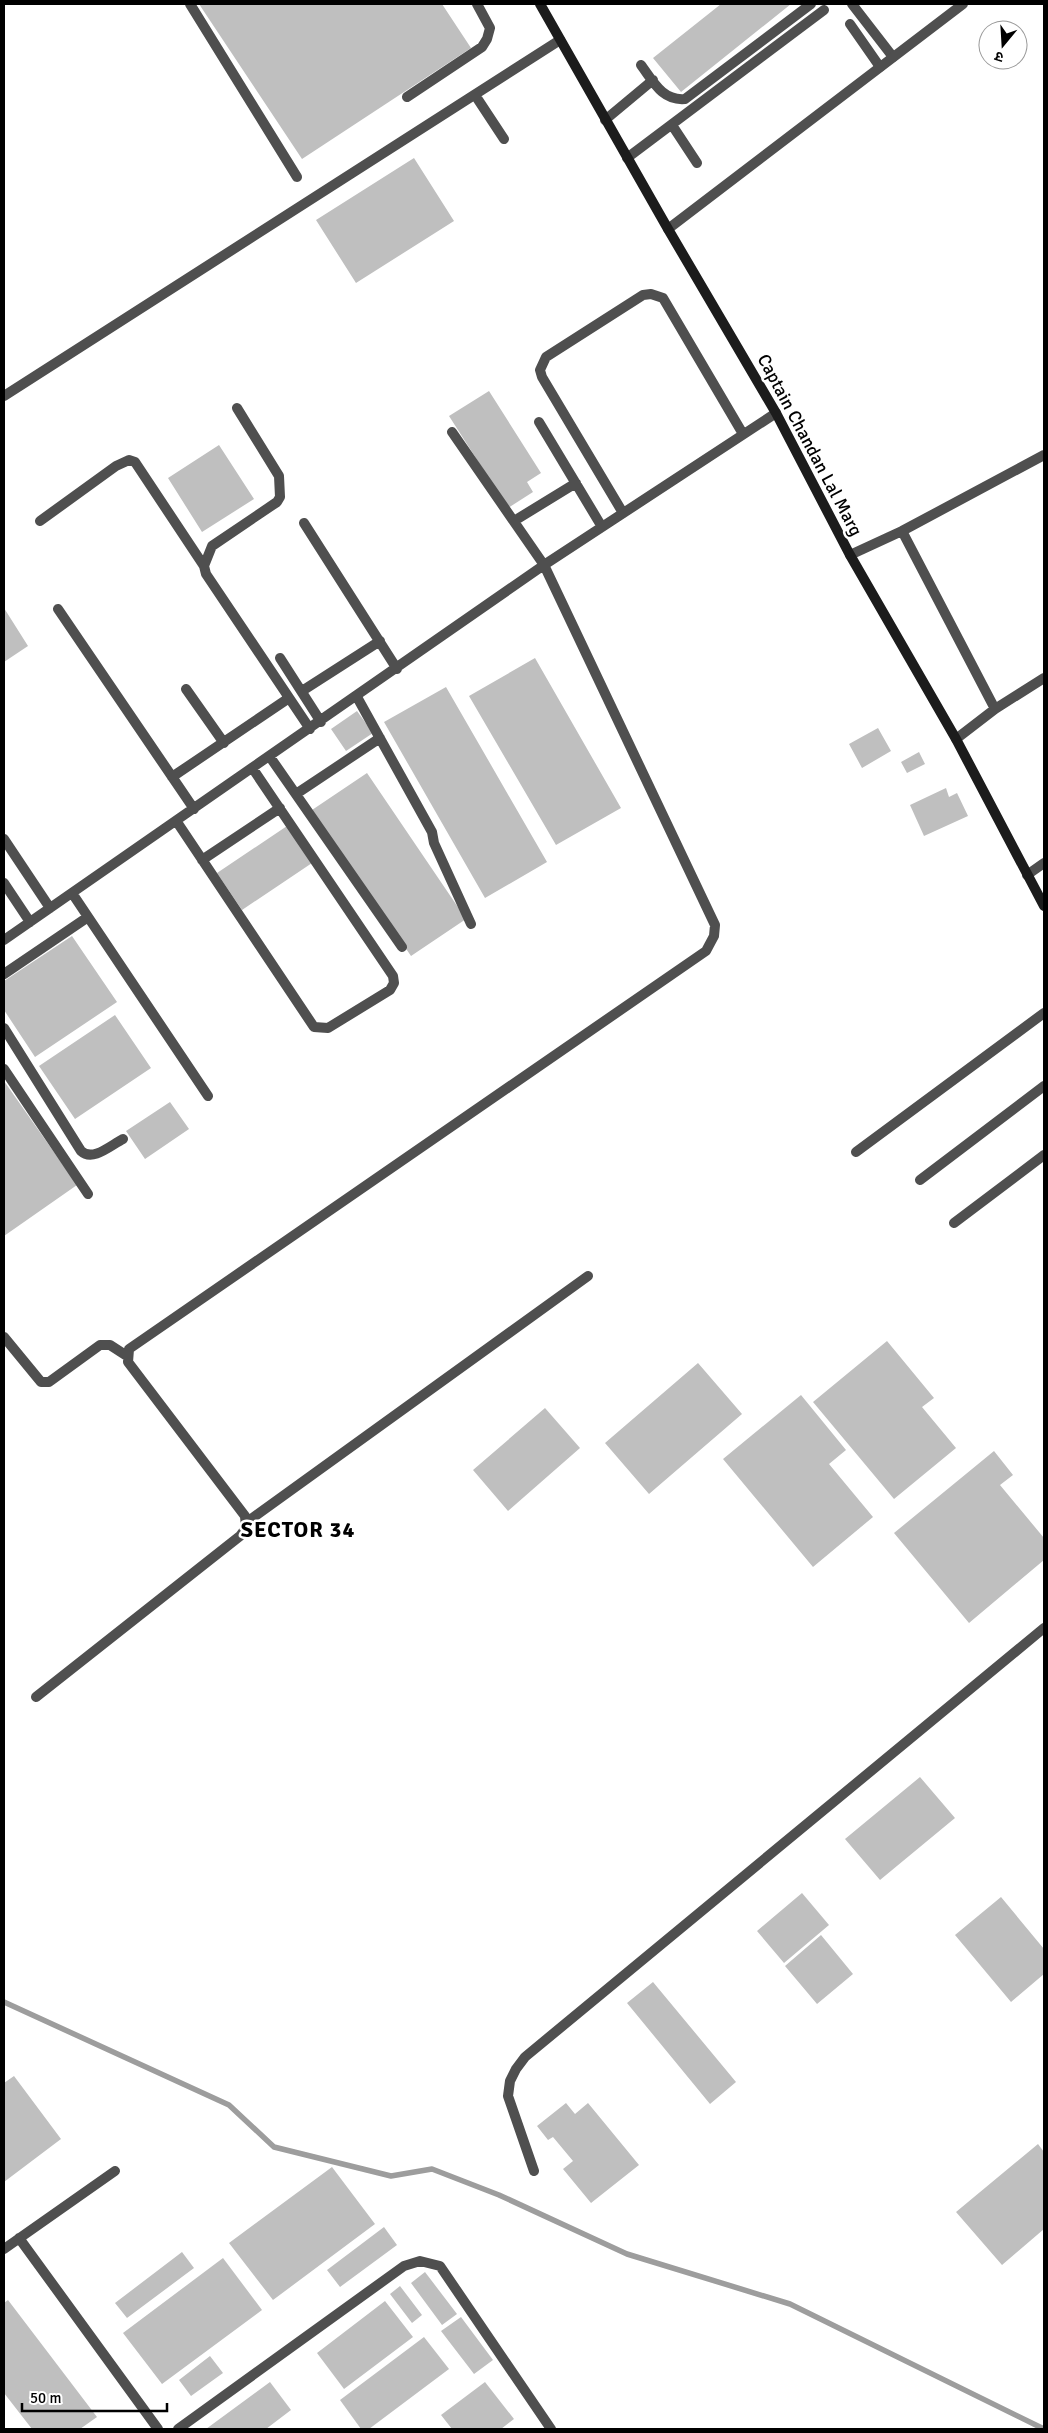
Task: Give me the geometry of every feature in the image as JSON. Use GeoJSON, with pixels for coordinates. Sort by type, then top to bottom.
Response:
{"type":"FeatureCollection","features":[{"type":"Feature","properties":{"kind":"street"},"geometry":{"type":"LineString","coordinates":[[190,4],[297,177]]}},
{"type":"Feature","properties":{"kind":"street"},"geometry":{"type":"LineString","coordinates":[[407,97],[482,47],[488,39],[490,28],[477,4]]}},
{"type":"Feature","properties":{"kind":"street","name":"Captain Chandan Lal Marg"},"geometry":{"type":"LineString","coordinates":[[540,4],[605,120],[776,413],[850,555],[956,739],[1044,906]]}},
{"type":"Feature","properties":{"kind":"street"},"geometry":{"type":"LineString","coordinates":[[641,65],[663,94],[674,100],[684,99],[811,4]]}},
{"type":"Feature","properties":{"kind":"street"},"geometry":{"type":"LineString","coordinates":[[852,4],[893,58]]}},
{"type":"Feature","properties":{"kind":"street"},"geometry":{"type":"LineString","coordinates":[[668,229],[963,4]]}},
{"type":"Feature","properties":{"kind":"street"},"geometry":{"type":"LineString","coordinates":[[627,158],[824,10]]}},
{"type":"Feature","properties":{"kind":"street"},"geometry":{"type":"LineString","coordinates":[[850,24],[880,67]]}},
{"type":"Feature","properties":{"kind":"street"},"geometry":{"type":"LineString","coordinates":[[4,396],[560,40]]}},
{"type":"Feature","properties":{"kind":"street"},"geometry":{"type":"LineString","coordinates":[[605,120],[653,80]]}},
{"type":"Feature","properties":{"kind":"street"},"geometry":{"type":"LineString","coordinates":[[475,95],[504,139]]}},
{"type":"Feature","properties":{"kind":"street"},"geometry":{"type":"LineString","coordinates":[[672,125],[697,163]]}},
{"type":"Feature","properties":{"kind":"street"},"geometry":{"type":"LineString","coordinates":[[623,513],[542,377],[540,370],[546,357],[643,295],[659,295],[663,298],[743,434]]}},
{"type":"Feature","properties":{"kind":"street"},"geometry":{"type":"LineString","coordinates":[[204,566],[212,546],[277,502],[280,497],[279,476],[237,408]]}},
{"type":"Feature","properties":{"kind":"street"},"geometry":{"type":"LineString","coordinates":[[4,940],[357,697],[544,565],[776,413]]}},
{"type":"Feature","properties":{"kind":"street"},"geometry":{"type":"LineString","coordinates":[[539,422],[602,527]]}},
{"type":"Feature","properties":{"kind":"street"},"geometry":{"type":"LineString","coordinates":[[247,1522],[245,1516],[128,1362],[127,1356],[130,1349],[138,1341],[706,951],[714,936],[715,925],[544,565],[452,432]]}},
{"type":"Feature","properties":{"kind":"street"},"geometry":{"type":"LineString","coordinates":[[850,555],[902,531],[1044,455]]}},
{"type":"Feature","properties":{"kind":"street"},"geometry":{"type":"LineString","coordinates":[[40,521],[116,466],[129,460],[134,462],[204,566],[206,574],[310,729]]}},
{"type":"Feature","properties":{"kind":"street"},"geometry":{"type":"LineString","coordinates":[[514,521],[576,483]]}},
{"type":"Feature","properties":{"kind":"street"},"geometry":{"type":"LineString","coordinates":[[304,523],[397,669]]}},
{"type":"Feature","properties":{"kind":"street"},"geometry":{"type":"LineString","coordinates":[[902,531],[995,709]]}},
{"type":"Feature","properties":{"kind":"street"},"geometry":{"type":"LineString","coordinates":[[58,609],[194,809]]}},
{"type":"Feature","properties":{"kind":"street"},"geometry":{"type":"LineString","coordinates":[[302,691],[380,641]]}},
{"type":"Feature","properties":{"kind":"street"},"geometry":{"type":"LineString","coordinates":[[280,658],[321,722]]}},
{"type":"Feature","properties":{"kind":"street"},"geometry":{"type":"LineString","coordinates":[[956,739],[995,709],[1044,678]]}},
{"type":"Feature","properties":{"kind":"street"},"geometry":{"type":"LineString","coordinates":[[186,689],[224,743]]}},
{"type":"Feature","properties":{"kind":"street"},"geometry":{"type":"LineString","coordinates":[[357,697],[432,832],[434,843],[471,924]]}},
{"type":"Feature","properties":{"kind":"street"},"geometry":{"type":"LineString","coordinates":[[172,777],[289,698]]}},
{"type":"Feature","properties":{"kind":"street"},"geometry":{"type":"LineString","coordinates":[[296,794],[380,738]]}},
{"type":"Feature","properties":{"kind":"street"},"geometry":{"type":"LineString","coordinates":[[270,757],[402,947]]}},
{"type":"Feature","properties":{"kind":"street"},"geometry":{"type":"LineString","coordinates":[[177,822],[314,1027],[328,1028],[390,990],[394,983],[393,976],[253,769]]}},
{"type":"Feature","properties":{"kind":"street"},"geometry":{"type":"LineString","coordinates":[[202,860],[280,808]]}},
{"type":"Feature","properties":{"kind":"street"},"geometry":{"type":"LineString","coordinates":[[4,839],[50,908]]}},
{"type":"Feature","properties":{"kind":"street"},"geometry":{"type":"LineString","coordinates":[[1027,875],[1044,863]]}},
{"type":"Feature","properties":{"kind":"street"},"geometry":{"type":"LineString","coordinates":[[4,883],[7,896],[30,922]]}},
{"type":"Feature","properties":{"kind":"street"},"geometry":{"type":"LineString","coordinates":[[72,893],[208,1096]]}},
{"type":"Feature","properties":{"kind":"street"},"geometry":{"type":"LineString","coordinates":[[4,974],[88,917]]}},
{"type":"Feature","properties":{"kind":"street"},"geometry":{"type":"LineString","coordinates":[[856,1152],[1044,1014]]}},
{"type":"Feature","properties":{"kind":"street"},"geometry":{"type":"LineString","coordinates":[[4,1028],[85,1155],[94,1155],[123,1138]]}},
{"type":"Feature","properties":{"kind":"street"},"geometry":{"type":"LineString","coordinates":[[4,1069],[88,1194]]}},
{"type":"Feature","properties":{"kind":"street"},"geometry":{"type":"LineString","coordinates":[[920,1180],[1044,1086]]}},
{"type":"Feature","properties":{"kind":"street"},"geometry":{"type":"LineString","coordinates":[[954,1223],[1044,1155]]}},
{"type":"Feature","properties":{"kind":"street"},"geometry":{"type":"LineString","coordinates":[[36,1697],[240,1536],[247,1522],[588,1276]]}},
{"type":"Feature","properties":{"kind":"street"},"geometry":{"type":"LineString","coordinates":[[4,1337],[41,1382],[49,1382],[100,1344],[110,1345],[127,1356]]}},
{"type":"Feature","properties":{"kind":"street"},"geometry":{"type":"LineString","coordinates":[[534,2171],[508,2096],[510,2081],[525,2057],[1044,1628]]}},
{"type":"Feature","properties":{"kind":"street"},"geometry":{"type":"LineString","coordinates":[[4,2249],[115,2171]]}},
{"type":"Feature","properties":{"kind":"street"},"geometry":{"type":"LineString","coordinates":[[19,2238],[158,2429]]}},
{"type":"Feature","properties":{"kind":"street"},"geometry":{"type":"LineString","coordinates":[[178,2429],[404,2266],[420,2261],[440,2266],[551,2429]]}},
{"type":"Feature","properties":{"kind":"building"},"geometry":{"type":"Polygon","coordinates":[[[199,4],[442,4],[471,48],[302,159],[199,4]]]}},
{"type":"Feature","properties":{"kind":"building"},"geometry":{"type":"Polygon","coordinates":[[[721,4],[791,4],[681,92],[653,58],[721,4]]]}},
{"type":"Feature","properties":{"kind":"building"},"geometry":{"type":"Polygon","coordinates":[[[414,158],[454,221],[356,283],[316,220],[414,158]]]}},
{"type":"Feature","properties":{"kind":"building"},"geometry":{"type":"Polygon","coordinates":[[[489,391],[541,473],[527,482],[533,492],[508,508],[449,416],[489,391]]]}},
{"type":"Feature","properties":{"kind":"building"},"geometry":{"type":"Polygon","coordinates":[[[219,445],[254,499],[202,532],[168,478],[219,445]]]}},
{"type":"Feature","properties":{"kind":"building"},"geometry":{"type":"Polygon","coordinates":[[[4,608],[28,646],[4,662],[4,608]]]}},
{"type":"Feature","properties":{"kind":"building"},"geometry":{"type":"Polygon","coordinates":[[[535,658],[621,808],[556,845],[469,696],[535,658]]]}},
{"type":"Feature","properties":{"kind":"building"},"geometry":{"type":"Polygon","coordinates":[[[446,687],[547,862],[485,898],[384,722],[446,687]]]}},
{"type":"Feature","properties":{"kind":"building"},"geometry":{"type":"Polygon","coordinates":[[[357,711],[373,733],[346,751],[331,729],[357,711]]]}},
{"type":"Feature","properties":{"kind":"building"},"geometry":{"type":"Polygon","coordinates":[[[878,728],[891,751],[862,768],[849,744],[878,728]]]}},
{"type":"Feature","properties":{"kind":"building"},"geometry":{"type":"Polygon","coordinates":[[[919,752],[925,764],[907,773],[901,762],[919,752]]]}},
{"type":"Feature","properties":{"kind":"building"},"geometry":{"type":"Polygon","coordinates":[[[367,773],[466,919],[411,956],[312,810],[367,773]]]}},
{"type":"Feature","properties":{"kind":"building"},"geometry":{"type":"Polygon","coordinates":[[[946,788],[949,797],[957,793],[968,816],[924,836],[910,805],[946,788]]]}},
{"type":"Feature","properties":{"kind":"building"},"geometry":{"type":"Polygon","coordinates":[[[287,826],[312,863],[242,910],[217,873],[287,826]]]}},
{"type":"Feature","properties":{"kind":"building"},"geometry":{"type":"Polygon","coordinates":[[[72,936],[117,1002],[35,1057],[4,1010],[4,981],[72,936]]]}},
{"type":"Feature","properties":{"kind":"building"},"geometry":{"type":"Polygon","coordinates":[[[115,1015],[151,1068],[75,1119],[39,1066],[115,1015]]]}},
{"type":"Feature","properties":{"kind":"building"},"geometry":{"type":"Polygon","coordinates":[[[4,1081],[77,1185],[4,1236],[4,1081]]]}},
{"type":"Feature","properties":{"kind":"building"},"geometry":{"type":"Polygon","coordinates":[[[170,1102],[189,1129],[145,1159],[126,1131],[170,1102]]]}},
{"type":"Feature","properties":{"kind":"building"},"geometry":{"type":"Polygon","coordinates":[[[887,1341],[934,1398],[922,1407],[956,1448],[894,1499],[813,1402],[887,1341]]]}},
{"type":"Feature","properties":{"kind":"building"},"geometry":{"type":"Polygon","coordinates":[[[698,1363],[742,1414],[649,1494],[605,1443],[698,1363]]]}},
{"type":"Feature","properties":{"kind":"building"},"geometry":{"type":"Polygon","coordinates":[[[801,1395],[846,1450],[829,1464],[873,1517],[813,1567],[723,1459],[801,1395]]]}},
{"type":"Feature","properties":{"kind":"building"},"geometry":{"type":"Polygon","coordinates":[[[545,1408],[580,1448],[508,1511],[473,1470],[545,1408]]]}},
{"type":"Feature","properties":{"kind":"building"},"geometry":{"type":"Polygon","coordinates":[[[994,1451],[1013,1475],[1000,1485],[1044,1538],[1044,1560],[969,1623],[894,1533],[994,1451]]]}},
{"type":"Feature","properties":{"kind":"building"},"geometry":{"type":"Polygon","coordinates":[[[920,1777],[955,1818],[880,1880],[845,1839],[920,1777]]]}},
{"type":"Feature","properties":{"kind":"building"},"geometry":{"type":"Polygon","coordinates":[[[802,1893],[829,1925],[784,1963],[757,1931],[802,1893]]]}},
{"type":"Feature","properties":{"kind":"building"},"geometry":{"type":"Polygon","coordinates":[[[1001,1897],[1044,1949],[1044,1974],[1011,2002],[955,1935],[1001,1897]]]}},
{"type":"Feature","properties":{"kind":"building"},"geometry":{"type":"Polygon","coordinates":[[[821,1935],[853,1974],[817,2004],[785,1966],[821,1935]]]}},
{"type":"Feature","properties":{"kind":"building"},"geometry":{"type":"Polygon","coordinates":[[[653,1982],[736,2082],[710,2104],[627,2003],[653,1982]]]}},
{"type":"Feature","properties":{"kind":"building"},"geometry":{"type":"Polygon","coordinates":[[[14,2076],[61,2139],[4,2182],[4,2083],[14,2076]]]}},
{"type":"Feature","properties":{"kind":"building"},"geometry":{"type":"Polygon","coordinates":[[[566,2103],[575,2114],[588,2103],[639,2165],[591,2203],[563,2169],[573,2161],[553,2137],[548,2140],[537,2126],[566,2103]]]}},
{"type":"Feature","properties":{"kind":"building"},"geometry":{"type":"Polygon","coordinates":[[[1038,2144],[1044,2152],[1044,2229],[1002,2265],[956,2212],[1038,2144]]]}},
{"type":"Feature","properties":{"kind":"building"},"geometry":{"type":"Polygon","coordinates":[[[332,2167],[375,2224],[273,2300],[229,2243],[332,2167]]]}},
{"type":"Feature","properties":{"kind":"building"},"geometry":{"type":"Polygon","coordinates":[[[384,2227],[397,2245],[340,2287],[327,2270],[384,2227]]]}},
{"type":"Feature","properties":{"kind":"building"},"geometry":{"type":"Polygon","coordinates":[[[182,2252],[194,2268],[127,2318],[115,2303],[182,2252]]]}},
{"type":"Feature","properties":{"kind":"building"},"geometry":{"type":"Polygon","coordinates":[[[223,2258],[262,2310],[162,2384],[123,2333],[223,2258]]]}},
{"type":"Feature","properties":{"kind":"building"},"geometry":{"type":"Polygon","coordinates":[[[425,2272],[457,2314],[442,2325],[411,2283],[425,2272]]]}},
{"type":"Feature","properties":{"kind":"building"},"geometry":{"type":"Polygon","coordinates":[[[400,2286],[422,2315],[412,2323],[390,2294],[400,2286]]]}},
{"type":"Feature","properties":{"kind":"building"},"geometry":{"type":"Polygon","coordinates":[[[8,2300],[97,2417],[80,2429],[32,2429],[4,2393],[4,2303],[8,2300]]]}},
{"type":"Feature","properties":{"kind":"building"},"geometry":{"type":"Polygon","coordinates":[[[385,2301],[413,2337],[344,2389],[317,2353],[385,2301]]]}},
{"type":"Feature","properties":{"kind":"building"},"geometry":{"type":"Polygon","coordinates":[[[461,2317],[493,2360],[474,2374],[441,2331],[461,2317]]]}},
{"type":"Feature","properties":{"kind":"building"},"geometry":{"type":"Polygon","coordinates":[[[424,2337],[449,2369],[369,2429],[361,2429],[340,2400],[424,2337]]]}},
{"type":"Feature","properties":{"kind":"building"},"geometry":{"type":"Polygon","coordinates":[[[210,2356],[223,2373],[191,2396],[179,2380],[210,2356]]]}},
{"type":"Feature","properties":{"kind":"building"},"geometry":{"type":"Polygon","coordinates":[[[270,2382],[291,2410],[266,2429],[206,2429],[270,2382]]]}},
{"type":"Feature","properties":{"kind":"building"},"geometry":{"type":"Polygon","coordinates":[[[485,2382],[514,2419],[501,2429],[452,2429],[441,2415],[485,2382]]]}},
{"type":"Feature","properties":{"kind":"waterway"},"geometry":{"type":"LineString","coordinates":[[4,2002],[229,2105],[274,2147],[391,2176],[432,2169],[499,2195],[627,2254],[790,2304],[1044,2429]]}},
{"type":"Feature","properties":{"kind":"district","name":"SECTOR 34"},"geometry":{"type":"Point","coordinates":[298,1529]}}]}
